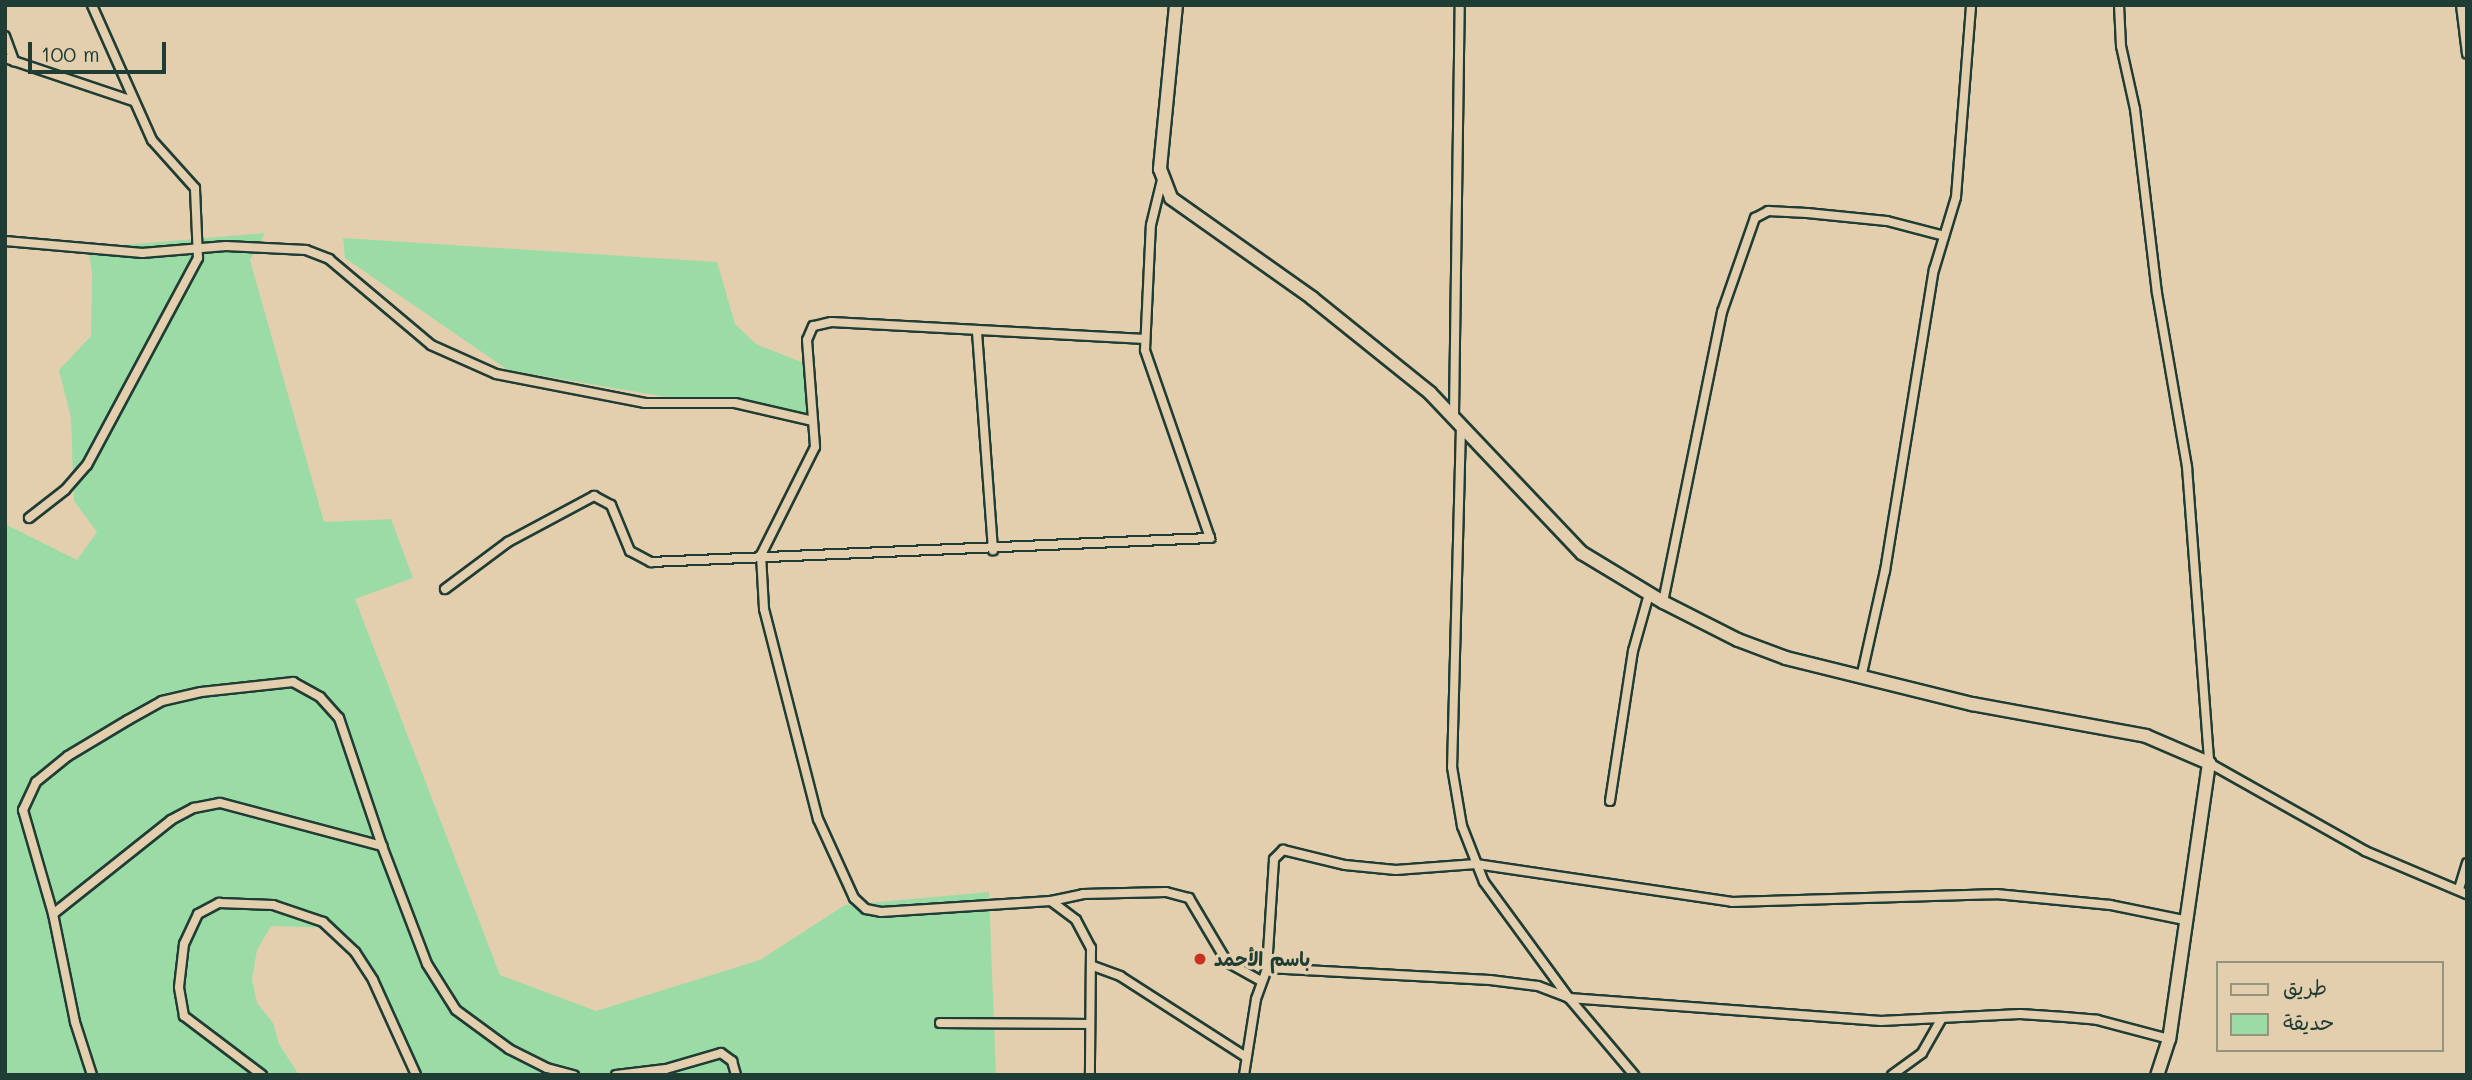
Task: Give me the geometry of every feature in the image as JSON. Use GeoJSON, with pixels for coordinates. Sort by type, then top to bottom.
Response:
{"type":"FeatureCollection","features":[{"type":"Feature","properties":{"kind":"street"},"geometry":{"type":"LineString","coordinates":[[29,518],[65,490],[87,465],[193,274],[198,250],[195,188],[162,154],[133,101],[92,5]]}},
{"type":"Feature","properties":{"kind":"street"},"geometry":{"type":"LineString","coordinates":[[444,589],[508,542],[594,496],[611,505],[630,551],[651,562],[761,555],[993,550],[1210,538],[1156,390],[1145,340],[1152,225],[1162,180],[1176,5]]}},
{"type":"Feature","properties":{"kind":"street"},"geometry":{"type":"LineString","coordinates":[[1460,5],[1452,767],[1455,799],[1476,864],[1569,998],[1634,1075]]}},
{"type":"Feature","properties":{"kind":"street"},"geometry":{"type":"LineString","coordinates":[[1861,678],[1885,571],[1934,270],[1956,197],[1971,5]]}},
{"type":"Feature","properties":{"kind":"street"},"geometry":{"type":"LineString","coordinates":[[2119,5],[2121,46],[2137,122],[2157,293],[2187,467],[2209,763],[2184,920],[2169,1039],[2157,1075]]}},
{"type":"Feature","properties":{"kind":"street"},"geometry":{"type":"LineString","coordinates":[[2461,5],[2467,54]]}},
{"type":"Feature","properties":{"kind":"street"},"geometry":{"type":"LineString","coordinates":[[5,36],[10,59],[133,101]]}},
{"type":"Feature","properties":{"kind":"street"},"geometry":{"type":"LineString","coordinates":[[1162,180],[1184,208],[1312,298],[1457,419],[1582,553],[1663,602],[1738,640],[1861,678],[2146,736],[2209,763],[2365,852],[2463,891],[2467,863]]}},
{"type":"Feature","properties":{"kind":"street"},"geometry":{"type":"LineString","coordinates":[[1663,602],[1722,312],[1755,218],[1768,211],[1807,213],[1887,221],[1944,236]]}},
{"type":"Feature","properties":{"kind":"street"},"geometry":{"type":"LineString","coordinates":[[5,241],[142,253],[268,245],[306,250],[329,259],[431,345],[496,374],[645,403],[735,403],[813,421]]}},
{"type":"Feature","properties":{"kind":"street"},"geometry":{"type":"LineString","coordinates":[[1145,340],[831,322],[813,326],[807,340],[813,421],[811,456],[761,555],[764,609],[804,774],[818,819],[853,898],[866,909],[881,912],[1051,901],[1101,892],[1182,895],[1194,904],[1227,962],[1262,981]]}},
{"type":"Feature","properties":{"kind":"street"},"geometry":{"type":"LineString","coordinates":[[977,332],[993,550]]}},
{"type":"Feature","properties":{"kind":"street"},"geometry":{"type":"LineString","coordinates":[[1610,801],[1633,651],[1649,594]]}},
{"type":"Feature","properties":{"kind":"street"},"geometry":{"type":"LineString","coordinates":[[92,1075],[75,1022],[53,914],[23,810],[36,782],[68,756],[162,701],[201,692],[293,682],[320,697],[340,718],[382,846],[427,964],[456,1010],[509,1049],[547,1068],[574,1075]]}},
{"type":"Feature","properties":{"kind":"street"},"geometry":{"type":"LineString","coordinates":[[53,914],[171,820],[194,808],[220,803],[382,846]]}},
{"type":"Feature","properties":{"kind":"street"},"geometry":{"type":"LineString","coordinates":[[1244,1075],[1262,981],[1267,968],[1278,852],[1288,849],[1345,864],[1396,870],[1476,864],[1732,902],[1996,894],[2110,905],[2184,920]]}},
{"type":"Feature","properties":{"kind":"street"},"geometry":{"type":"LineString","coordinates":[[1051,901],[1084,933],[1093,966],[1089,1024],[1090,1075]]}},
{"type":"Feature","properties":{"kind":"street"},"geometry":{"type":"LineString","coordinates":[[262,1075],[184,1016],[178,988],[184,944],[198,914],[219,903],[274,905],[323,922],[355,952],[373,979],[416,1075]]}},
{"type":"Feature","properties":{"kind":"street"},"geometry":{"type":"LineString","coordinates":[[1093,966],[1119,976],[1246,1057]]}},
{"type":"Feature","properties":{"kind":"street"},"geometry":{"type":"LineString","coordinates":[[1267,968],[1490,980],[1538,985],[1569,998],[1881,1021],[2020,1014],[2076,1018],[2169,1039]]}},
{"type":"Feature","properties":{"kind":"street"},"geometry":{"type":"LineString","coordinates":[[1892,1075],[1922,1053],[1942,1018]]}},
{"type":"Feature","properties":{"kind":"street"},"geometry":{"type":"LineString","coordinates":[[940,1023],[1089,1024]]}},
{"type":"Feature","properties":{"kind":"street"},"geometry":{"type":"LineString","coordinates":[[617,1075],[666,1069],[721,1053],[732,1062],[736,1075]]}},
{"type":"Feature","properties":{"kind":"green space"},"geometry":{"type":"Polygon","coordinates":[[[265,233],[250,260],[324,522],[391,519],[413,578],[355,599],[500,975],[596,1011],[760,960],[845,905],[989,892],[996,1075],[416,1075],[400,1054],[364,962],[347,935],[336,928],[271,926],[257,950],[252,979],[257,1003],[273,1023],[279,1044],[299,1075],[5,1075],[5,524],[77,560],[97,532],[74,501],[71,418],[59,370],[91,336],[92,272],[88,248],[265,233]]]}},
{"type":"Feature","properties":{"kind":"green space"},"geometry":{"type":"Polygon","coordinates":[[[343,238],[717,262],[735,324],[756,344],[809,365],[819,423],[508,370],[345,258],[343,238]]]}},
{"type":"Feature","properties":{"kind":"place","name":"باسم الأحمد"},"geometry":{"type":"Point","coordinates":[1200,959]}}]}
